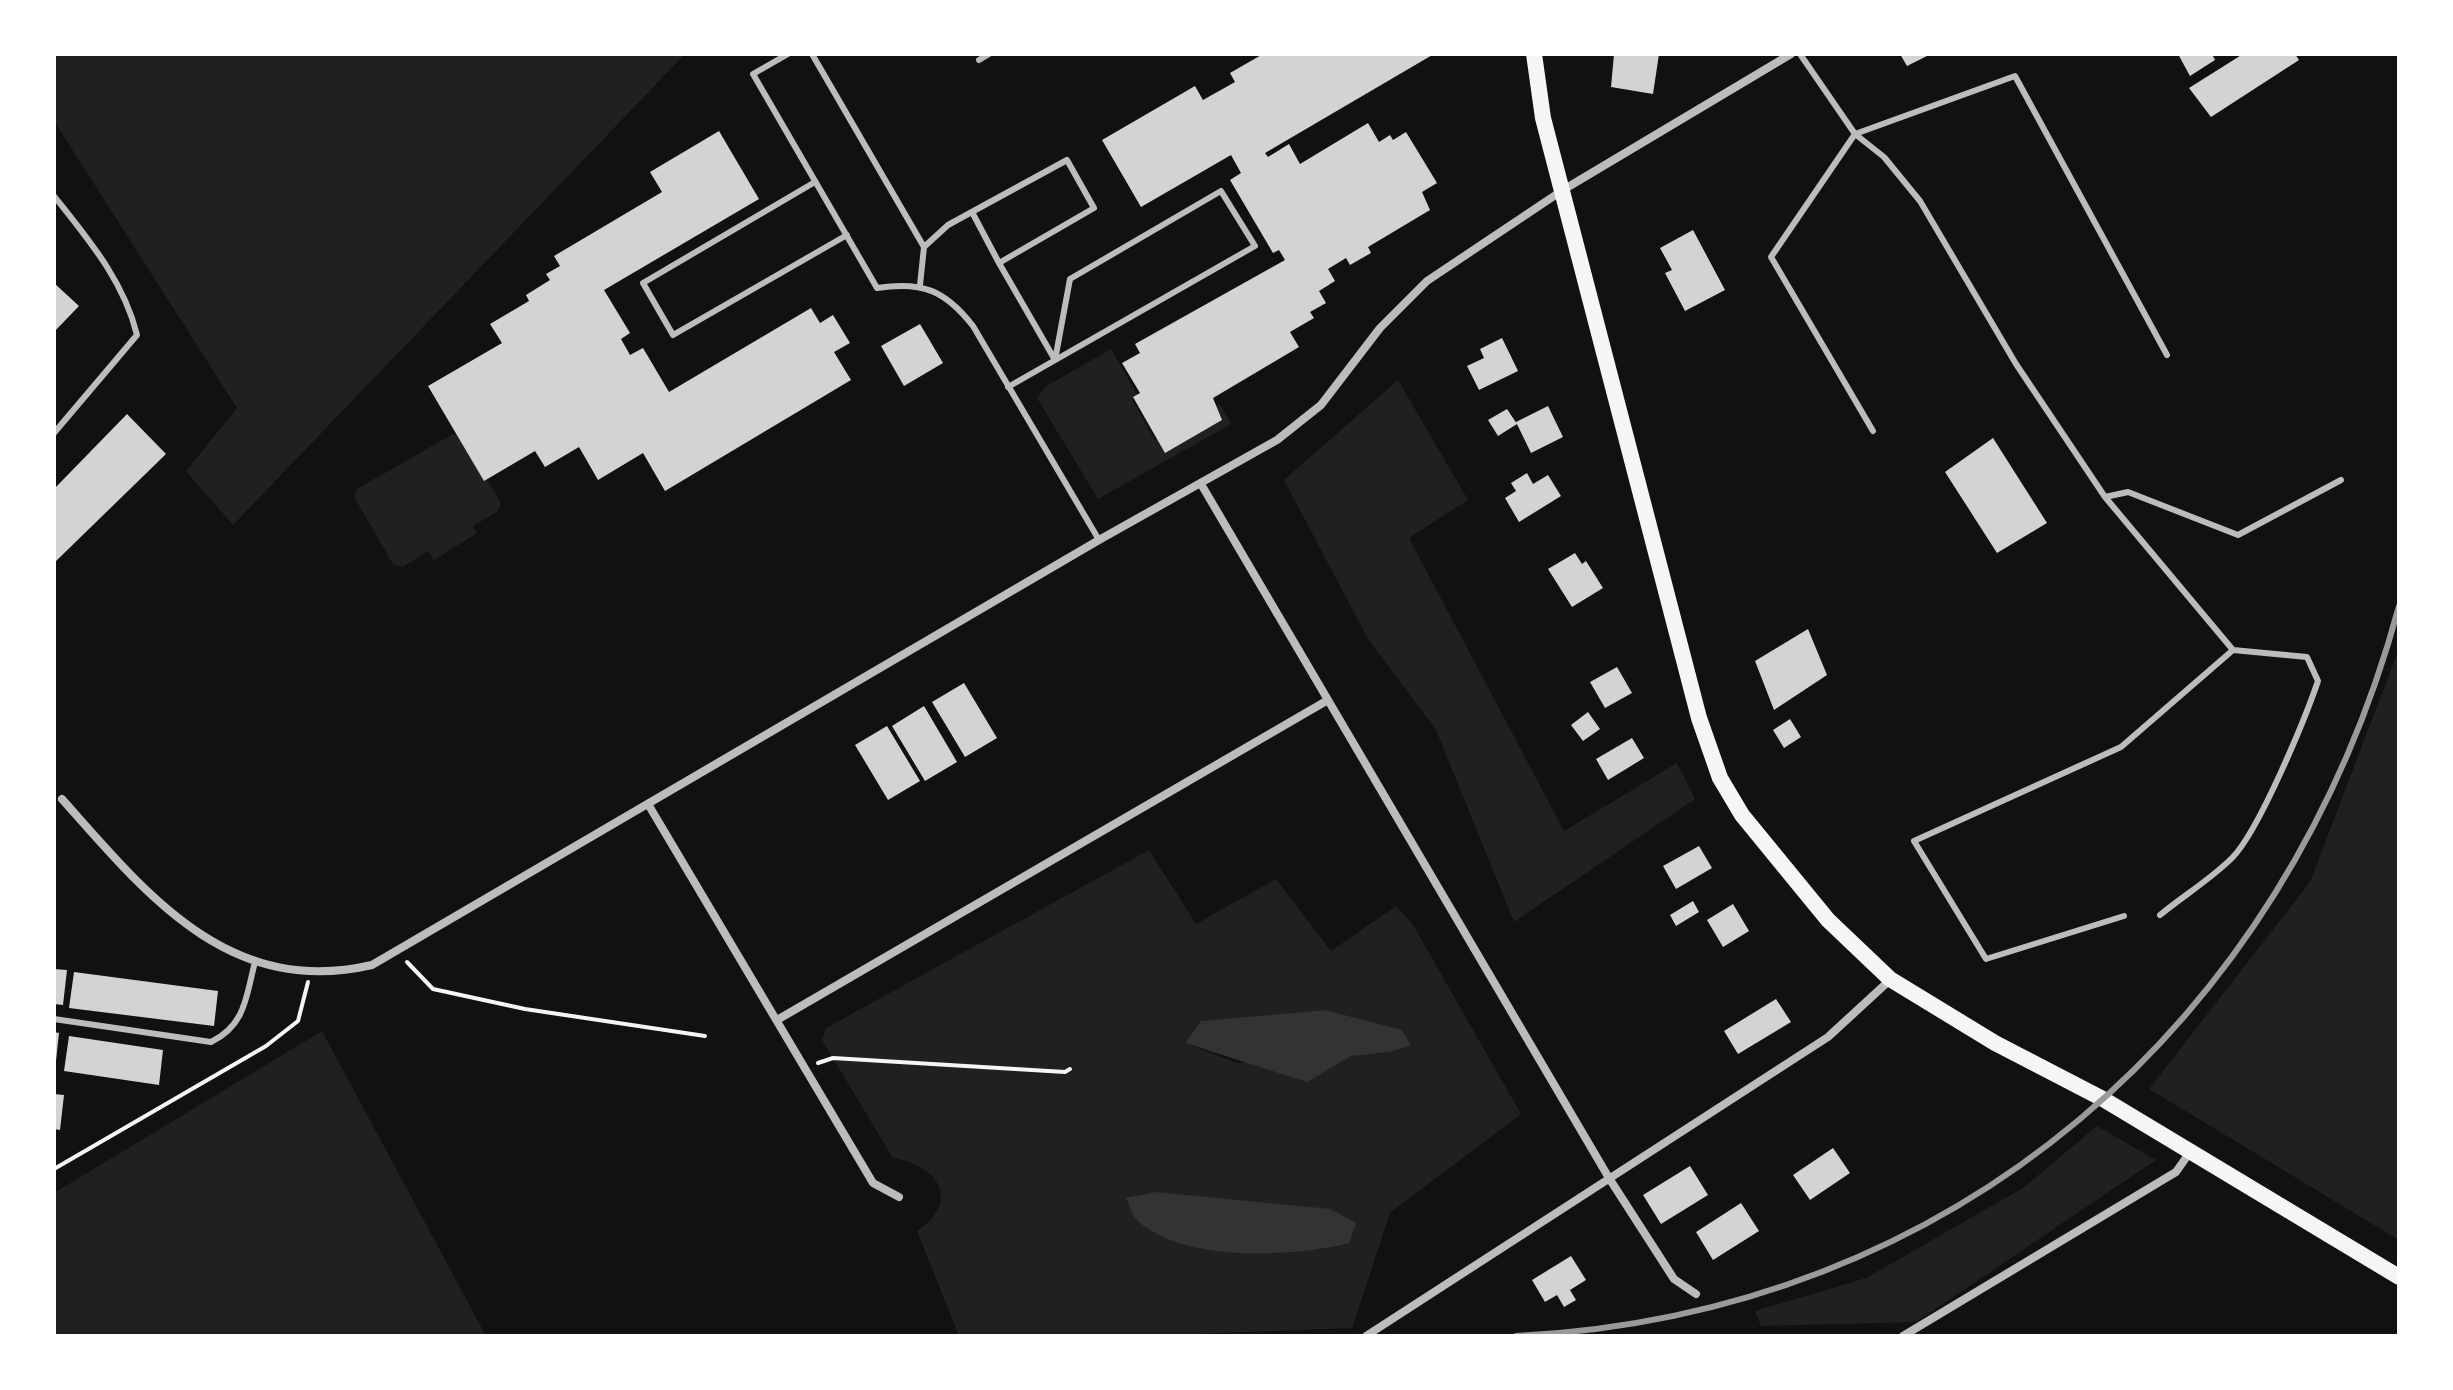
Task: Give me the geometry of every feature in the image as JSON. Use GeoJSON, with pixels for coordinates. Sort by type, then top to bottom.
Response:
{"type":"FeatureCollection","features":[{"type":"Feature","properties":{"kind":"main road"},"geometry":{"type":"LineString","coordinates":[[1534,54],[1543,118],[1699,718],[1717,769],[1742,815],[1828,920],[1890,979],[1995,1043],[2103,1099],[2399,1277]]}},
{"type":"Feature","properties":{"kind":"street"},"geometry":{"type":"LineString","coordinates":[[62,799],[122,867],[173,913],[221,948],[255,962],[310,973],[344,972],[372,965],[399,953],[1099,540],[1277,440],[1321,405],[1380,328],[1427,281],[1563,190],[1791,54]]}},
{"type":"Feature","properties":{"kind":"street"},"geometry":{"type":"LineString","coordinates":[[1201,484],[1609,1178],[1674,1279],[1696,1294]]}},
{"type":"Feature","properties":{"kind":"street"},"geometry":{"type":"LineString","coordinates":[[777,1020],[1328,700]]}},
{"type":"Feature","properties":{"kind":"street"},"geometry":{"type":"LineString","coordinates":[[648,804],[873,1183],[899,1197]]}},
{"type":"Feature","properties":{"kind":"street"},"geometry":{"type":"LineString","coordinates":[[1366,1336],[1828,1037],[1890,979]]}},
{"type":"Feature","properties":{"kind":"street"},"geometry":{"type":"LineString","coordinates":[[1903,1336],[2176,1172],[2190,1151]]}},
{"type":"Feature","properties":{"kind":"lane"},"geometry":{"type":"LineString","coordinates":[[788,54],[753,74],[877,288],[920,285],[959,309],[1099,540]]}},
{"type":"Feature","properties":{"kind":"lane"},"geometry":{"type":"LineString","coordinates":[[812,54],[924,247],[920,285]]}},
{"type":"Feature","properties":{"kind":"lane"},"geometry":{"type":"LineString","coordinates":[[979,60],[989,54]]}},
{"type":"Feature","properties":{"kind":"lane"},"geometry":{"type":"LineString","coordinates":[[1800,54],[1855,134],[1884,157],[1920,201],[2016,364],[2105,497],[2233,650],[2307,657],[2318,681],[2301,725],[2249,833],[2234,857],[2160,915]]}},
{"type":"Feature","properties":{"kind":"lane"},"geometry":{"type":"LineString","coordinates":[[1873,431],[1771,257],[1855,134],[2015,76],[2167,355]]}},
{"type":"Feature","properties":{"kind":"lane"},"geometry":{"type":"LineString","coordinates":[[924,247],[948,225],[1067,160],[1094,208],[999,263]]}},
{"type":"Feature","properties":{"kind":"lane"},"geometry":{"type":"LineString","coordinates":[[815,182],[643,283],[673,335],[847,235]]}},
{"type":"Feature","properties":{"kind":"lane"},"geometry":{"type":"LineString","coordinates":[[1008,387],[1255,246],[1221,191],[1070,279],[1055,360]]}},
{"type":"Feature","properties":{"kind":"lane"},"geometry":{"type":"LineString","coordinates":[[54,196],[111,272],[130,308],[137,335],[54,433]]}},
{"type":"Feature","properties":{"kind":"lane"},"geometry":{"type":"LineString","coordinates":[[972,212],[1055,360]]}},
{"type":"Feature","properties":{"kind":"lane"},"geometry":{"type":"LineString","coordinates":[[2105,497],[2128,492],[2238,535],[2341,480]]}},
{"type":"Feature","properties":{"kind":"lane"},"geometry":{"type":"LineString","coordinates":[[2124,916],[1986,959],[1914,841],[2121,747],[2233,650]]}},
{"type":"Feature","properties":{"kind":"lane"},"geometry":{"type":"LineString","coordinates":[[54,1019],[211,1042],[229,1033],[239,1019],[255,962]]}},
{"type":"Feature","properties":{"kind":"path"},"geometry":{"type":"LineString","coordinates":[[399,953],[433,989],[525,1009],[705,1036]]}},
{"type":"Feature","properties":{"kind":"path"},"geometry":{"type":"LineString","coordinates":[[54,1169],[266,1046],[298,1021],[303,1000]]}},
{"type":"Feature","properties":{"kind":"path"},"geometry":{"type":"LineString","coordinates":[[805,1068],[833,1058],[1065,1072],[1070,1069]]}},
{"type":"Feature","properties":{"kind":"shaded area"},"geometry":{"type":"Polygon","coordinates":[[[54,54],[685,54],[233,525],[186,471],[237,408],[54,121],[54,54]]]}},
{"type":"Feature","properties":{"kind":"shaded area"},"geometry":{"type":"Polygon","coordinates":[[[1111,349],[1138,396],[1132,400],[1155,440],[1220,404],[1231,424],[1098,499],[1037,398],[1045,387],[1111,349]]]}},
{"type":"Feature","properties":{"kind":"shaded area"},"geometry":{"type":"Polygon","coordinates":[[[1398,380],[1468,500],[1409,538],[1564,831],[1677,763],[1695,799],[1514,922],[1436,730],[1368,639],[1284,480],[1398,380]]]}},
{"type":"Feature","properties":{"kind":"shaded area"},"geometry":{"type":"Polygon","coordinates":[[[453,434],[460,435],[501,503],[498,511],[473,526],[477,533],[434,560],[428,551],[403,567],[393,564],[354,497],[357,489],[453,434]]]}},
{"type":"Feature","properties":{"kind":"shaded area"},"geometry":{"type":"Polygon","coordinates":[[[2399,649],[2399,1240],[2149,1089],[2310,882],[2399,649]]]}},
{"type":"Feature","properties":{"kind":"shaded area"},"geometry":{"type":"Polygon","coordinates":[[[1149,850],[1196,924],[1276,879],[1331,951],[1396,906],[1412,923],[1521,1114],[1390,1213],[1352,1328],[1143,1336],[959,1336],[917,1231],[931,1220],[939,1208],[939,1186],[922,1168],[893,1158],[822,1040],[826,1028],[1149,850]],[[1325,1010],[1202,1021],[1185,1043],[1237,1063],[1390,1052],[1325,1010]]]}},
{"type":"Feature","properties":{"kind":"shaded area"},"geometry":{"type":"Polygon","coordinates":[[[1325,1010],[1402,1030],[1411,1045],[1390,1052],[1351,1056],[1307,1082],[1185,1043],[1201,1021],[1325,1010]]]}},
{"type":"Feature","properties":{"kind":"shaded area"},"geometry":{"type":"Polygon","coordinates":[[[322,1031],[486,1336],[54,1336],[54,1193],[322,1031]]]}},
{"type":"Feature","properties":{"kind":"shaded area"},"geometry":{"type":"Polygon","coordinates":[[[2097,1126],[2156,1160],[1916,1322],[1761,1326],[1755,1311],[1866,1278],[2023,1188],[2097,1126]]]}},
{"type":"Feature","properties":{"kind":"shaded area"},"geometry":{"type":"Polygon","coordinates":[[[1156,1192],[1330,1209],[1356,1223],[1349,1243],[1326,1248],[1270,1253],[1209,1250],[1181,1244],[1157,1234],[1137,1220],[1126,1198],[1156,1192]]]}},
{"type":"Feature","properties":{"kind":"building"},"geometry":{"type":"Polygon","coordinates":[[[1263,54],[1434,54],[1265,153],[1268,157],[1289,144],[1300,164],[1368,123],[1379,142],[1390,135],[1393,140],[1406,132],[1437,183],[1422,192],[1430,210],[1368,247],[1371,253],[1350,265],[1346,258],[1328,269],[1335,281],[1319,291],[1326,303],[1310,312],[1314,318],[1290,332],[1299,347],[1213,398],[1222,420],[1165,453],[1133,397],[1140,393],[1122,363],[1140,353],[1135,344],[1285,260],[1279,250],[1273,253],[1230,180],[1241,173],[1231,155],[1141,207],[1102,140],[1195,86],[1203,100],[1235,82],[1230,73],[1263,54]]]}},
{"type":"Feature","properties":{"kind":"building"},"geometry":{"type":"Polygon","coordinates":[[[1614,54],[1659,54],[1653,94],[1611,87],[1614,54]]]}},
{"type":"Feature","properties":{"kind":"building"},"geometry":{"type":"Polygon","coordinates":[[[1900,54],[1931,54],[1907,66],[1900,54]]]}},
{"type":"Feature","properties":{"kind":"building"},"geometry":{"type":"Polygon","coordinates":[[[2178,54],[2212,54],[2215,60],[2190,76],[2178,54]]]}},
{"type":"Feature","properties":{"kind":"building"},"geometry":{"type":"Polygon","coordinates":[[[2243,54],[2295,54],[2299,60],[2211,117],[2189,88],[2243,54]]]}},
{"type":"Feature","properties":{"kind":"building"},"geometry":{"type":"Polygon","coordinates":[[[719,131],[759,199],[604,290],[630,333],[621,339],[630,355],[643,348],[669,392],[811,308],[820,323],[833,315],[850,343],[834,352],[851,380],[665,491],[643,453],[598,480],[579,447],[545,467],[535,451],[484,481],[428,386],[502,343],[490,324],[529,301],[526,295],[550,280],[546,274],[560,266],[554,256],[662,192],[650,172],[719,131]]]}},
{"type":"Feature","properties":{"kind":"building"},"geometry":{"type":"Polygon","coordinates":[[[1693,230],[1725,290],[1685,311],[1665,273],[1672,270],[1660,248],[1693,230]]]}},
{"type":"Feature","properties":{"kind":"building"},"geometry":{"type":"Polygon","coordinates":[[[54,283],[79,306],[54,332],[54,283]]]}},
{"type":"Feature","properties":{"kind":"building"},"geometry":{"type":"Polygon","coordinates":[[[920,324],[943,363],[904,386],[881,346],[920,324]]]}},
{"type":"Feature","properties":{"kind":"building"},"geometry":{"type":"Polygon","coordinates":[[[1502,338],[1518,371],[1479,390],[1467,366],[1484,358],[1480,349],[1502,338]]]}},
{"type":"Feature","properties":{"kind":"building"},"geometry":{"type":"Polygon","coordinates":[[[1548,406],[1563,437],[1531,453],[1516,422],[1548,406]]]}},
{"type":"Feature","properties":{"kind":"building"},"geometry":{"type":"Polygon","coordinates":[[[1507,409],[1517,424],[1498,436],[1488,420],[1507,409]]]}},
{"type":"Feature","properties":{"kind":"building"},"geometry":{"type":"Polygon","coordinates":[[[127,414],[166,454],[54,563],[54,489],[127,414]]]}},
{"type":"Feature","properties":{"kind":"building"},"geometry":{"type":"Polygon","coordinates":[[[1993,438],[2047,523],[1997,553],[1945,472],[1993,438]]]}},
{"type":"Feature","properties":{"kind":"building"},"geometry":{"type":"Polygon","coordinates":[[[1527,473],[1533,484],[1548,475],[1561,496],[1519,522],[1505,498],[1516,491],[1511,483],[1527,473]]]}},
{"type":"Feature","properties":{"kind":"building"},"geometry":{"type":"Polygon","coordinates":[[[1575,553],[1582,564],[1586,561],[1603,588],[1572,607],[1548,569],[1575,553]]]}},
{"type":"Feature","properties":{"kind":"building"},"geometry":{"type":"Polygon","coordinates":[[[1808,629],[1827,675],[1774,710],[1755,661],[1808,629]]]}},
{"type":"Feature","properties":{"kind":"building"},"geometry":{"type":"Polygon","coordinates":[[[1617,667],[1632,693],[1605,708],[1590,682],[1617,667]]]}},
{"type":"Feature","properties":{"kind":"building"},"geometry":{"type":"Polygon","coordinates":[[[964,683],[997,738],[965,757],[932,702],[964,683]]]}},
{"type":"Feature","properties":{"kind":"building"},"geometry":{"type":"Polygon","coordinates":[[[924,706],[957,762],[925,781],[892,726],[924,706]]]}},
{"type":"Feature","properties":{"kind":"building"},"geometry":{"type":"Polygon","coordinates":[[[1588,712],[1600,729],[1583,741],[1571,725],[1588,712]]]}},
{"type":"Feature","properties":{"kind":"building"},"geometry":{"type":"Polygon","coordinates":[[[1790,719],[1801,737],[1784,748],[1773,730],[1790,719]]]}},
{"type":"Feature","properties":{"kind":"building"},"geometry":{"type":"Polygon","coordinates":[[[887,726],[920,781],[888,800],[855,745],[887,726]]]}},
{"type":"Feature","properties":{"kind":"building"},"geometry":{"type":"Polygon","coordinates":[[[1632,738],[1644,758],[1608,780],[1596,759],[1632,738]]]}},
{"type":"Feature","properties":{"kind":"building"},"geometry":{"type":"Polygon","coordinates":[[[1699,846],[1712,868],[1676,889],[1663,866],[1699,846]]]}},
{"type":"Feature","properties":{"kind":"building"},"geometry":{"type":"Polygon","coordinates":[[[1693,901],[1699,912],[1676,926],[1670,915],[1693,901]]]}},
{"type":"Feature","properties":{"kind":"building"},"geometry":{"type":"Polygon","coordinates":[[[1733,904],[1749,931],[1723,947],[1707,920],[1733,904]]]}},
{"type":"Feature","properties":{"kind":"building"},"geometry":{"type":"Polygon","coordinates":[[[54,969],[67,970],[63,1005],[54,1004],[54,969]]]}},
{"type":"Feature","properties":{"kind":"building"},"geometry":{"type":"Polygon","coordinates":[[[74,972],[218,991],[214,1026],[69,1008],[74,972]]]}},
{"type":"Feature","properties":{"kind":"building"},"geometry":{"type":"Polygon","coordinates":[[[1776,999],[1791,1022],[1738,1054],[1724,1031],[1776,999]]]}},
{"type":"Feature","properties":{"kind":"building"},"geometry":{"type":"Polygon","coordinates":[[[54,1032],[59,1033],[56,1061],[54,1061],[54,1032]]]}},
{"type":"Feature","properties":{"kind":"building"},"geometry":{"type":"Polygon","coordinates":[[[69,1036],[163,1050],[159,1085],[64,1071],[69,1036]]]}},
{"type":"Feature","properties":{"kind":"building"},"geometry":{"type":"Polygon","coordinates":[[[54,1094],[64,1095],[60,1130],[54,1129],[54,1094]]]}},
{"type":"Feature","properties":{"kind":"building"},"geometry":{"type":"Polygon","coordinates":[[[1833,1148],[1850,1173],[1810,1200],[1793,1175],[1833,1148]]]}},
{"type":"Feature","properties":{"kind":"building"},"geometry":{"type":"Polygon","coordinates":[[[1690,1166],[1708,1195],[1661,1224],[1643,1195],[1690,1166]]]}},
{"type":"Feature","properties":{"kind":"building"},"geometry":{"type":"Polygon","coordinates":[[[1741,1203],[1759,1231],[1713,1260],[1696,1232],[1741,1203]]]}},
{"type":"Feature","properties":{"kind":"building"},"geometry":{"type":"Polygon","coordinates":[[[1571,1256],[1586,1280],[1570,1290],[1576,1300],[1564,1307],[1557,1295],[1545,1302],[1532,1280],[1571,1256]]]}},
{"type":"Feature","properties":{"kind":"railway"},"geometry":{"type":"LineString","coordinates":[[1516,1336],[1675,1315],[1823,1271],[1958,1206],[2079,1120],[2185,1015],[2275,893],[2347,756],[2399,606]]}}]}
